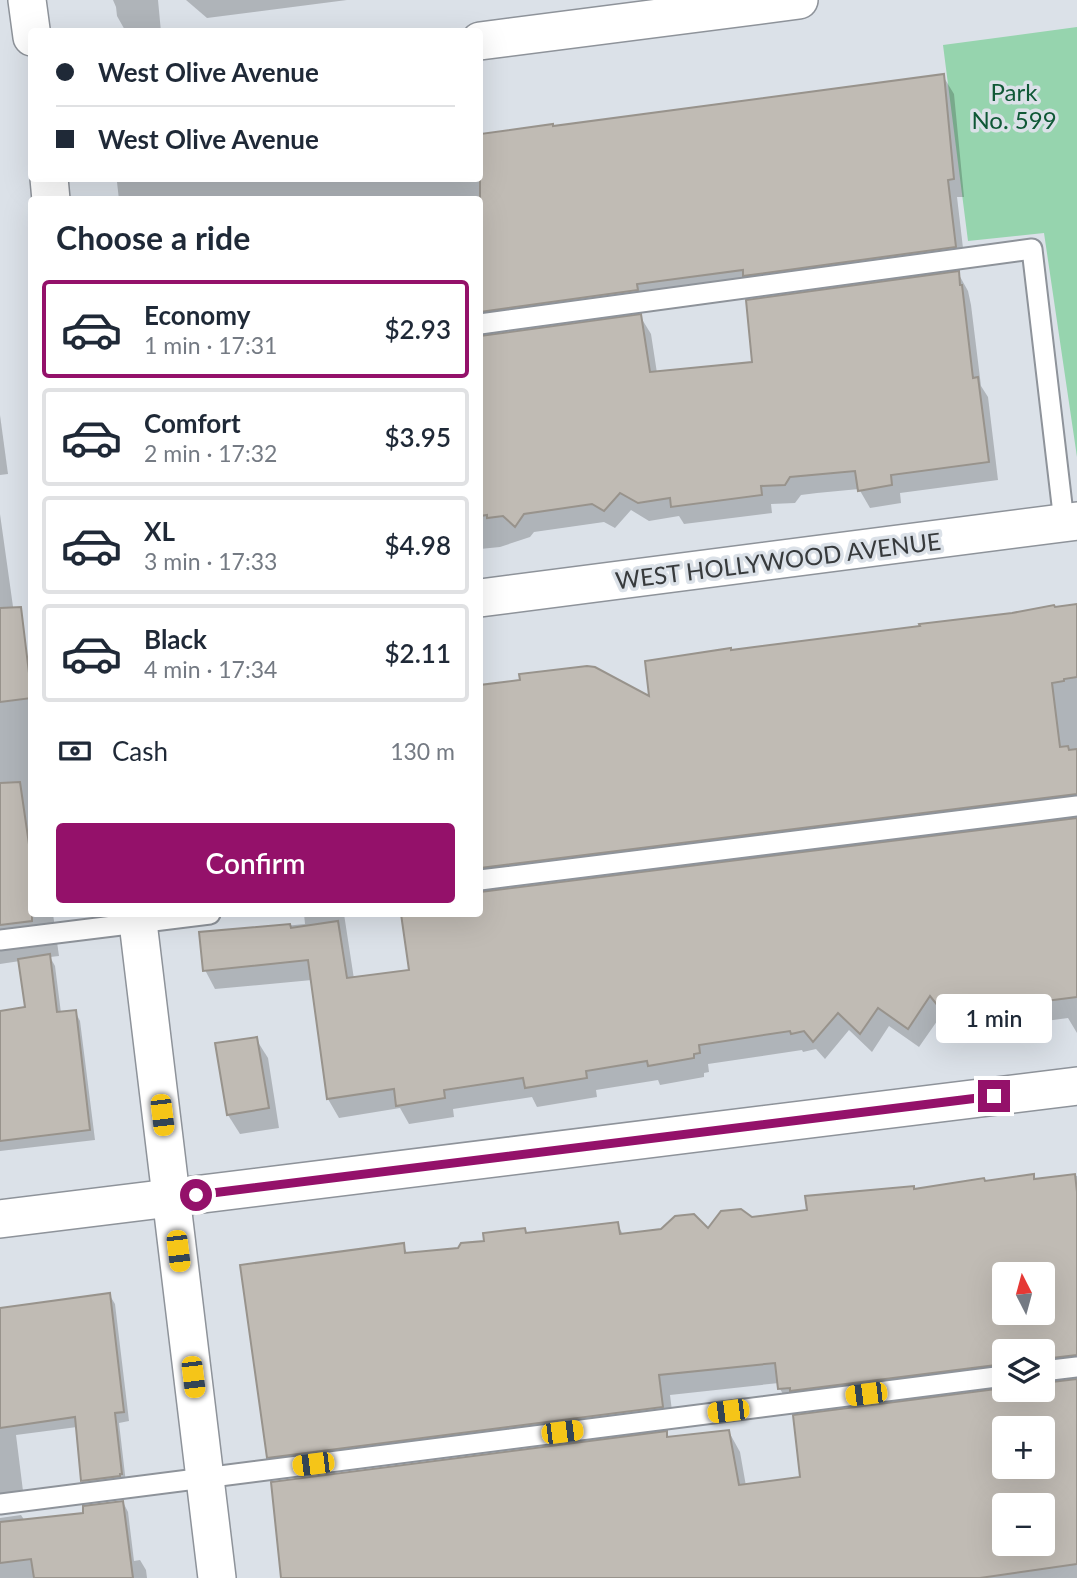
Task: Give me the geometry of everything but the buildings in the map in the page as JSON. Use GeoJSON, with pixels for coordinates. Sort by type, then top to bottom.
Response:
{"type":"FeatureCollection","features":[{"type":"Feature","properties":{"kind":"street"},"geometry":{"type":"LineString","coordinates":[[27,0],[31,28]]}},
{"type":"Feature","properties":{"kind":"street"},"geometry":{"type":"LineString","coordinates":[[483,41],[799,0]]}},
{"type":"Feature","properties":{"kind":"street","name":"WEST HOLLYWOOD AVENUE"},"geometry":{"type":"LineString","coordinates":[[483,598],[1071,522]]}},
{"type":"Feature","properties":{"kind":"street"},"geometry":{"type":"LineString","coordinates":[[138,918],[218,1578]]}},
{"type":"Feature","properties":{"kind":"street"},"geometry":{"type":"LineString","coordinates":[[0,1219],[1077,1086]]}},
{"type":"Feature","properties":{"kind":"lane"},"geometry":{"type":"LineString","coordinates":[[483,324],[1032,249],[1071,522]]}},
{"type":"Feature","properties":{"kind":"lane"},"geometry":{"type":"LineString","coordinates":[[483,880],[1077,806]]}},
{"type":"Feature","properties":{"kind":"lane"},"geometry":{"type":"LineString","coordinates":[[0,940],[156,917]]}},
{"type":"Feature","properties":{"kind":"lane"},"geometry":{"type":"LineString","coordinates":[[1055,1370],[1077,1367]]}},
{"type":"Feature","properties":{"kind":"lane"},"geometry":{"type":"LineString","coordinates":[[0,1504],[992,1378]]}},
{"type":"Feature","properties":{"kind":"green space","name":"Park No. 599"},"geometry":{"type":"Polygon","coordinates":[[[1077,27],[1077,457],[1044,233],[968,241],[943,45],[1077,27]]]}},
{"type":"Feature","properties":{"kind":"route"},"geometry":{"type":"LineString","coordinates":[[196,1195],[994,1096]]}}]}
